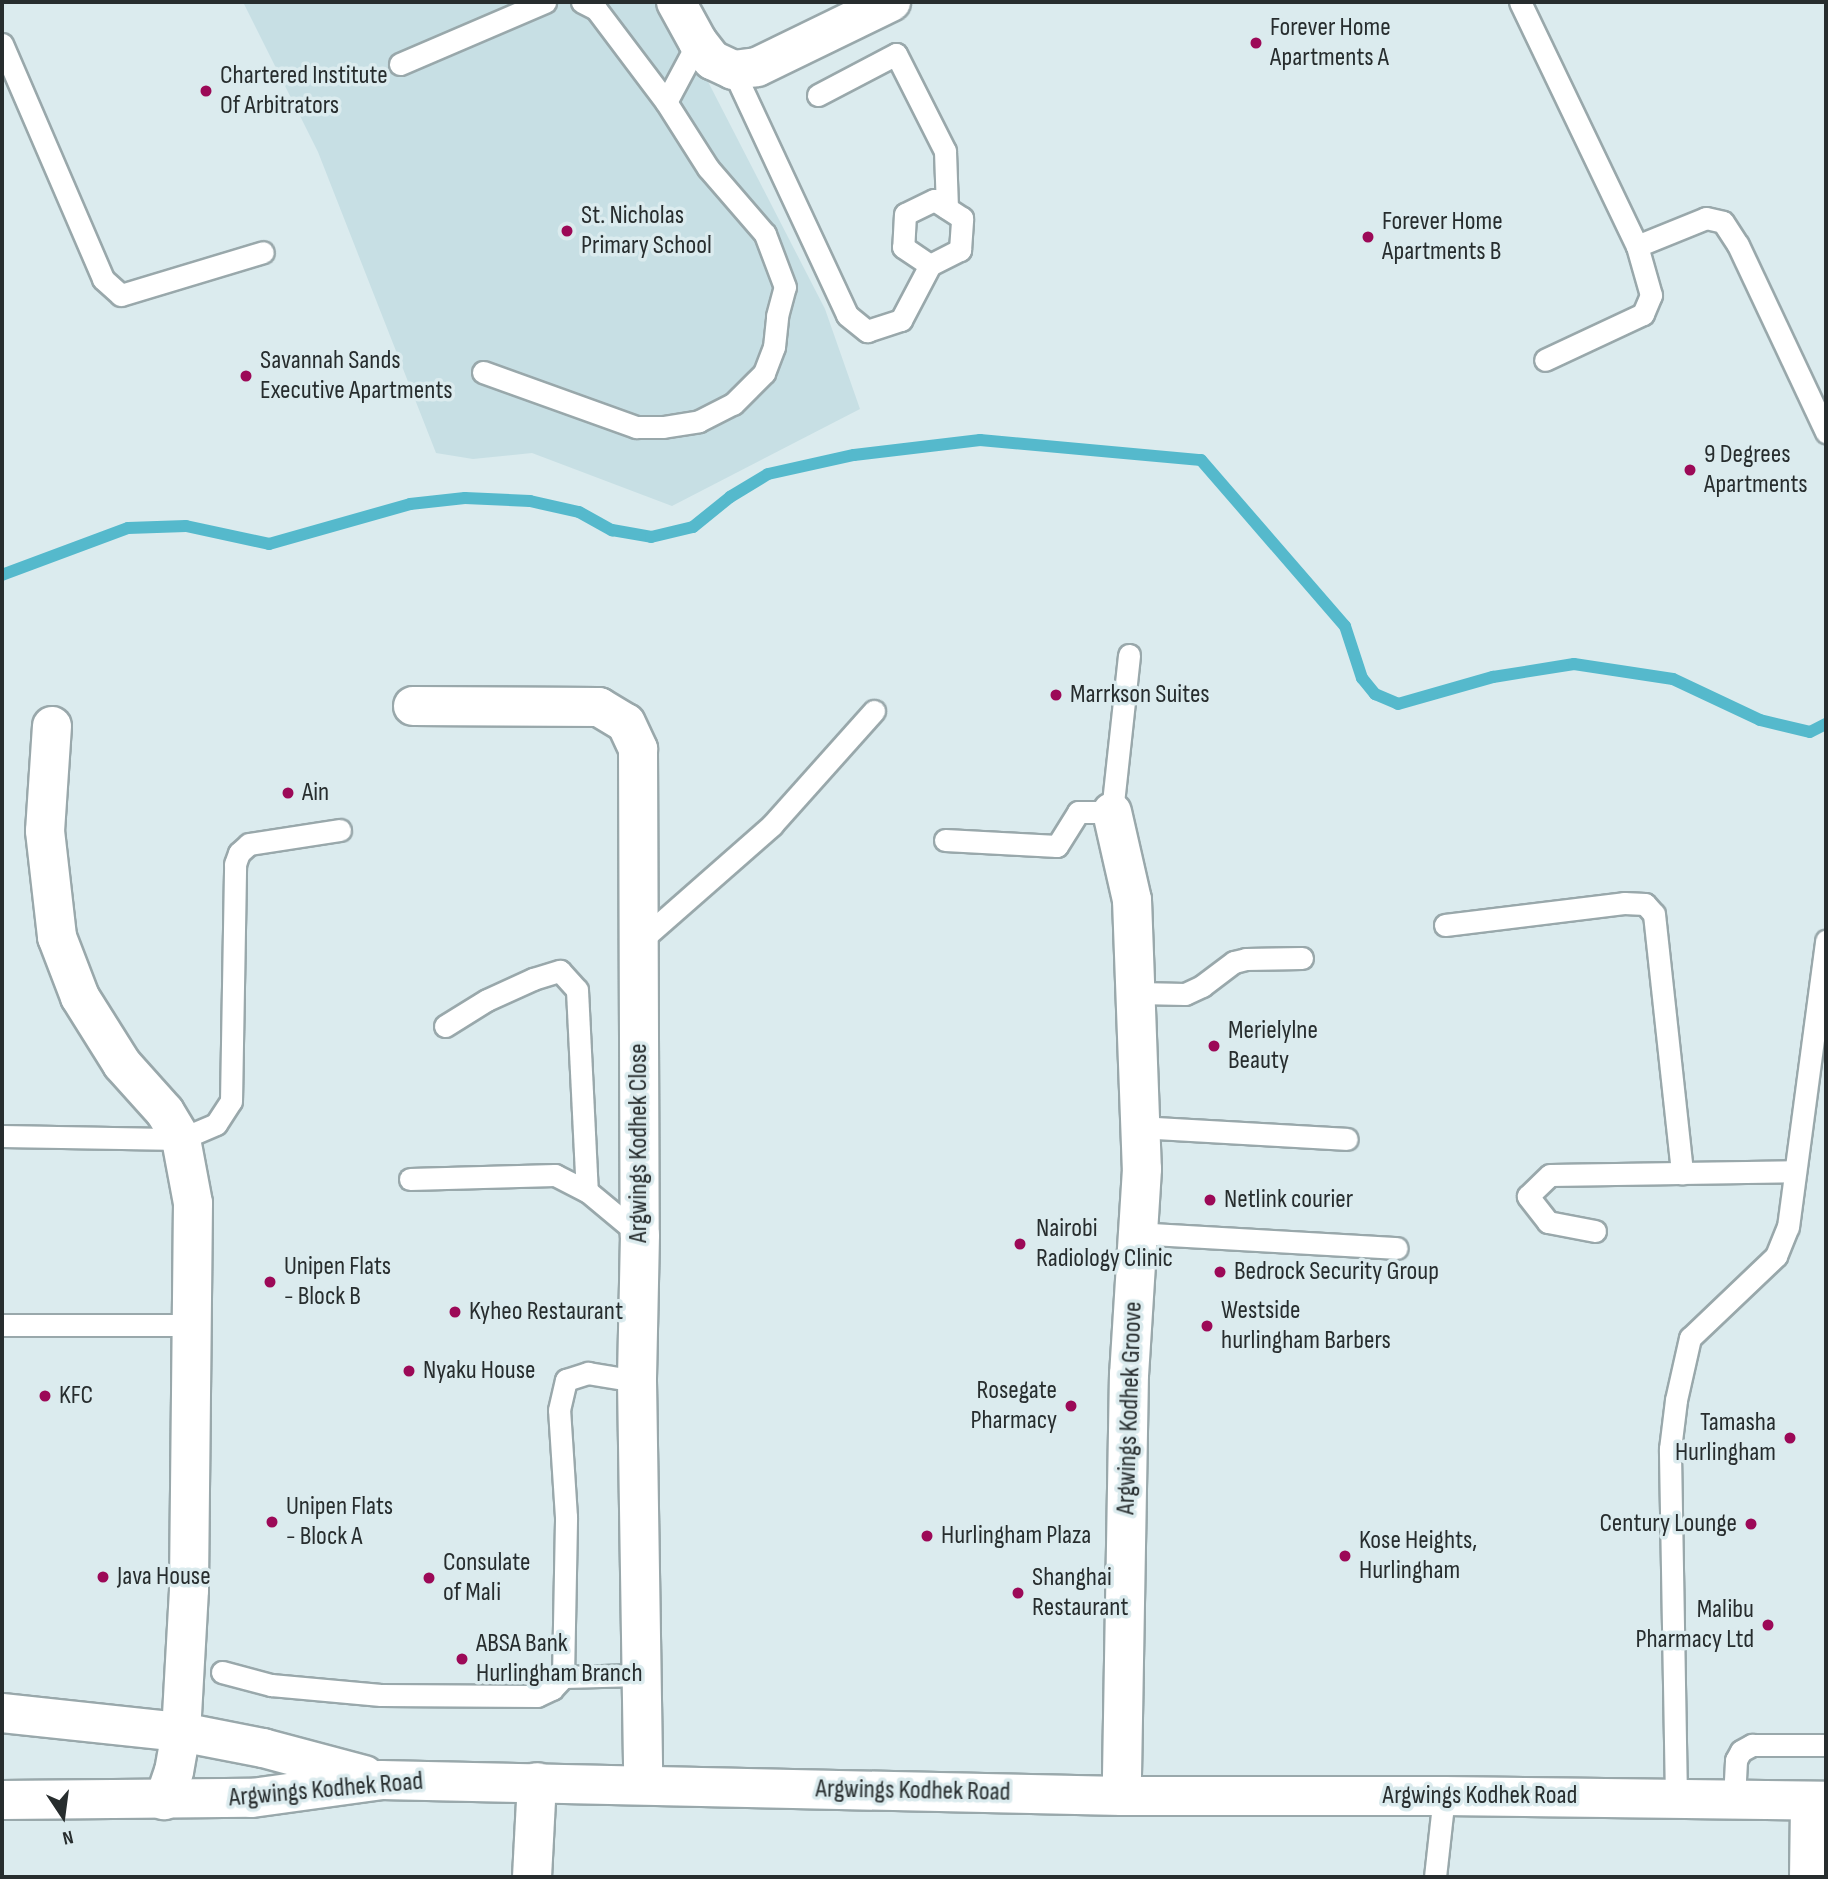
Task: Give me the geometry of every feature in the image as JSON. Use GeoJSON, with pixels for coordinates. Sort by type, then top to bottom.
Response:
{"type":"FeatureCollection","features":[{"type":"Feature","properties":{"kind":"street"},"geometry":{"type":"LineString","coordinates":[[676,2],[698,42],[712,60],[733,70],[757,67],[891,2]]}},
{"type":"Feature","properties":{"kind":"street","name":"Argwings Kodhek Close"},"geometry":{"type":"LineString","coordinates":[[413,706],[599,707],[625,723],[638,749],[640,1235],[637,1381],[643,1784]]}},
{"type":"Feature","properties":{"kind":"street"},"geometry":{"type":"LineString","coordinates":[[52,726],[45,831],[57,937],[80,997],[122,1064],[165,1112],[181,1139],[192,1203],[188,1590],[181,1732],[174,1771],[164,1800]]}},
{"type":"Feature","properties":{"kind":"street","name":"Argwings Kodhek Groove"},"geometry":{"type":"LineString","coordinates":[[1112,812],[1132,900],[1138,993],[1142,1169],[1129,1374],[1122,1796]]}},
{"type":"Feature","properties":{"kind":"street"},"geometry":{"type":"LineString","coordinates":[[2,1713],[181,1732],[263,1748],[381,1780]]}},
{"type":"Feature","properties":{"kind":"street","name":"Argwings Kodhek Road"},"geometry":{"type":"LineString","coordinates":[[2,1800],[251,1798],[381,1780],[1122,1796],[1444,1796],[1818,1801]]}},
{"type":"Feature","properties":{"kind":"street"},"geometry":{"type":"LineString","coordinates":[[532,1877],[537,1782]]}},
{"type":"Feature","properties":{"kind":"street"},"geometry":{"type":"LineString","coordinates":[[1809,1877],[1818,1801]]}},
{"type":"Feature","properties":{"kind":"lane"},"geometry":{"type":"LineString","coordinates":[[400,64],[545,2]]}},
{"type":"Feature","properties":{"kind":"lane"},"geometry":{"type":"LineString","coordinates":[[482,372],[636,427],[663,427],[699,421],[733,404],[764,373],[774,348],[777,316],[785,287],[765,234],[708,168],[666,102],[596,9],[582,2]]}},
{"type":"Feature","properties":{"kind":"lane"},"geometry":{"type":"LineString","coordinates":[[1520,2],[1637,246],[1651,295],[1643,314],[1545,360]]}},
{"type":"Feature","properties":{"kind":"lane"},"geometry":{"type":"LineString","coordinates":[[666,102],[698,42]]}},
{"type":"Feature","properties":{"kind":"lane"},"geometry":{"type":"LineString","coordinates":[[2,44],[103,279],[121,295],[263,252]]}},
{"type":"Feature","properties":{"kind":"lane"},"geometry":{"type":"LineString","coordinates":[[818,95],[896,54],[945,151],[947,208]]}},
{"type":"Feature","properties":{"kind":"lane"},"geometry":{"type":"LineString","coordinates":[[733,70],[848,315],[867,331],[901,320],[930,265],[960,250],[962,218],[934,200],[905,214],[903,247],[930,265]]}},
{"type":"Feature","properties":{"kind":"lane"},"geometry":{"type":"LineString","coordinates":[[1637,246],[1706,218],[1723,222],[1738,245],[1826,432]]}},
{"type":"Feature","properties":{"kind":"lane"},"geometry":{"type":"LineString","coordinates":[[945,840],[1057,846],[1078,812],[1112,812],[1129,655]]}},
{"type":"Feature","properties":{"kind":"lane"},"geometry":{"type":"LineString","coordinates":[[639,942],[772,825],[874,710]]}},
{"type":"Feature","properties":{"kind":"lane"},"geometry":{"type":"LineString","coordinates":[[2,1136],[181,1139],[216,1124],[231,1101],[234,864],[239,853],[249,844],[340,830]]}},
{"type":"Feature","properties":{"kind":"lane"},"geometry":{"type":"LineString","coordinates":[[1445,925],[1624,903],[1645,904],[1654,914],[1682,1173]]}},
{"type":"Feature","properties":{"kind":"lane"},"geometry":{"type":"LineString","coordinates":[[1675,1798],[1670,1449],[1676,1400],[1690,1338],[1776,1256],[1788,1227],[1826,941]]}},
{"type":"Feature","properties":{"kind":"lane"},"geometry":{"type":"LineString","coordinates":[[1138,993],[1185,993],[1202,986],[1234,961],[1302,958]]}},
{"type":"Feature","properties":{"kind":"lane"},"geometry":{"type":"LineString","coordinates":[[445,1026],[487,1000],[533,979],[560,971],[577,990],[586,1191]]}},
{"type":"Feature","properties":{"kind":"lane"},"geometry":{"type":"LineString","coordinates":[[1140,1127],[1347,1139]]}},
{"type":"Feature","properties":{"kind":"lane"},"geometry":{"type":"LineString","coordinates":[[1595,1231],[1548,1222],[1528,1196],[1550,1175],[1795,1171]]}},
{"type":"Feature","properties":{"kind":"lane"},"geometry":{"type":"LineString","coordinates":[[410,1179],[555,1175],[586,1191],[640,1235]]}},
{"type":"Feature","properties":{"kind":"lane"},"geometry":{"type":"LineString","coordinates":[[1136,1233],[1397,1248]]}},
{"type":"Feature","properties":{"kind":"lane"},"geometry":{"type":"LineString","coordinates":[[2,1325],[189,1325]]}},
{"type":"Feature","properties":{"kind":"lane"},"geometry":{"type":"LineString","coordinates":[[222,1672],[278,1686],[381,1695],[537,1696],[552,1689],[563,1677],[566,1517],[559,1410],[566,1380],[587,1374],[637,1381]]}},
{"type":"Feature","properties":{"kind":"lane"},"geometry":{"type":"LineString","coordinates":[[563,1677],[640,1675]]}},
{"type":"Feature","properties":{"kind":"lane"},"geometry":{"type":"LineString","coordinates":[[1734,1799],[1736,1760],[1741,1751],[1752,1745],[1826,1745]]}},
{"type":"Feature","properties":{"kind":"lane"},"geometry":{"type":"LineString","coordinates":[[1435,1877],[1444,1796]]}},
{"type":"Feature","properties":{"kind":"shaded area","name":"St. Nicholas Primary School"},"geometry":{"type":"Polygon","coordinates":[[[243,2],[667,2],[825,309],[860,409],[672,506],[532,453],[473,459],[436,453],[318,152],[243,2]]]}},
{"type":"Feature","properties":{"kind":"waterway"},"geometry":{"type":"LineString","coordinates":[[2,575],[128,528],[186,526],[269,544],[410,504],[465,498],[530,501],[579,512],[612,530],[651,537],[693,527],[730,497],[768,474],[854,455],[980,440],[1201,460],[1345,626],[1362,678],[1375,694],[1398,704],[1493,677],[1574,664],[1673,679],[1760,720],[1810,732],[1826,724]]}},
{"type":"Feature","properties":{"kind":"place","name":"Forever Home Apartments A"},"geometry":{"type":"Point","coordinates":[1256,43]}},
{"type":"Feature","properties":{"kind":"place","name":"Chartered Institute Of Arbitrators"},"geometry":{"type":"Point","coordinates":[206,91]}},
{"type":"Feature","properties":{"kind":"place","name":"St. Nicholas Primary School"},"geometry":{"type":"Point","coordinates":[567,231]}},
{"type":"Feature","properties":{"kind":"place","name":"Forever Home Apartments B"},"geometry":{"type":"Point","coordinates":[1368,237]}},
{"type":"Feature","properties":{"kind":"place","name":"Savannah Sands Executive Apartments"},"geometry":{"type":"Point","coordinates":[246,376]}},
{"type":"Feature","properties":{"kind":"place","name":"9 Degrees Apartments"},"geometry":{"type":"Point","coordinates":[1690,470]}},
{"type":"Feature","properties":{"kind":"place","name":"Marrkson Suites"},"geometry":{"type":"Point","coordinates":[1056,695]}},
{"type":"Feature","properties":{"kind":"place","name":"Ain"},"geometry":{"type":"Point","coordinates":[288,793]}},
{"type":"Feature","properties":{"kind":"place","name":"Merielylne Beauty"},"geometry":{"type":"Point","coordinates":[1214,1046]}},
{"type":"Feature","properties":{"kind":"place","name":"Netlink courier"},"geometry":{"type":"Point","coordinates":[1210,1200]}},
{"type":"Feature","properties":{"kind":"place","name":"Nairobi Radiology Clinic"},"geometry":{"type":"Point","coordinates":[1020,1244]}},
{"type":"Feature","properties":{"kind":"place","name":"Bedrock Security Group"},"geometry":{"type":"Point","coordinates":[1220,1272]}},
{"type":"Feature","properties":{"kind":"place","name":"Unipen Flats - Block B"},"geometry":{"type":"Point","coordinates":[270,1282]}},
{"type":"Feature","properties":{"kind":"place","name":"Kyheo Restaurant"},"geometry":{"type":"Point","coordinates":[455,1312]}},
{"type":"Feature","properties":{"kind":"place","name":"Westside hurlingham Barbers"},"geometry":{"type":"Point","coordinates":[1207,1326]}},
{"type":"Feature","properties":{"kind":"place","name":"Nyaku House"},"geometry":{"type":"Point","coordinates":[409,1371]}},
{"type":"Feature","properties":{"kind":"place","name":"KFC"},"geometry":{"type":"Point","coordinates":[45,1396]}},
{"type":"Feature","properties":{"kind":"place","name":"Rosegate Pharmacy"},"geometry":{"type":"Point","coordinates":[1071,1406]}},
{"type":"Feature","properties":{"kind":"place","name":"Tamasha Hurlingham"},"geometry":{"type":"Point","coordinates":[1790,1438]}},
{"type":"Feature","properties":{"kind":"place","name":"Unipen Flats - Block A"},"geometry":{"type":"Point","coordinates":[272,1522]}},
{"type":"Feature","properties":{"kind":"place","name":"Century Lounge"},"geometry":{"type":"Point","coordinates":[1751,1524]}},
{"type":"Feature","properties":{"kind":"place","name":"Hurlingham Plaza"},"geometry":{"type":"Point","coordinates":[927,1536]}},
{"type":"Feature","properties":{"kind":"place","name":"Kose Heights, Hurlingham"},"geometry":{"type":"Point","coordinates":[1345,1556]}},
{"type":"Feature","properties":{"kind":"place","name":"Java House"},"geometry":{"type":"Point","coordinates":[103,1577]}},
{"type":"Feature","properties":{"kind":"place","name":"Consulate of Mali"},"geometry":{"type":"Point","coordinates":[429,1578]}},
{"type":"Feature","properties":{"kind":"place","name":"Shanghai Restaurant"},"geometry":{"type":"Point","coordinates":[1018,1593]}},
{"type":"Feature","properties":{"kind":"place","name":"Malibu Pharmacy Ltd"},"geometry":{"type":"Point","coordinates":[1768,1625]}},
{"type":"Feature","properties":{"kind":"place","name":"ABSA Bank Hurlingham Branch"},"geometry":{"type":"Point","coordinates":[462,1659]}}]}
